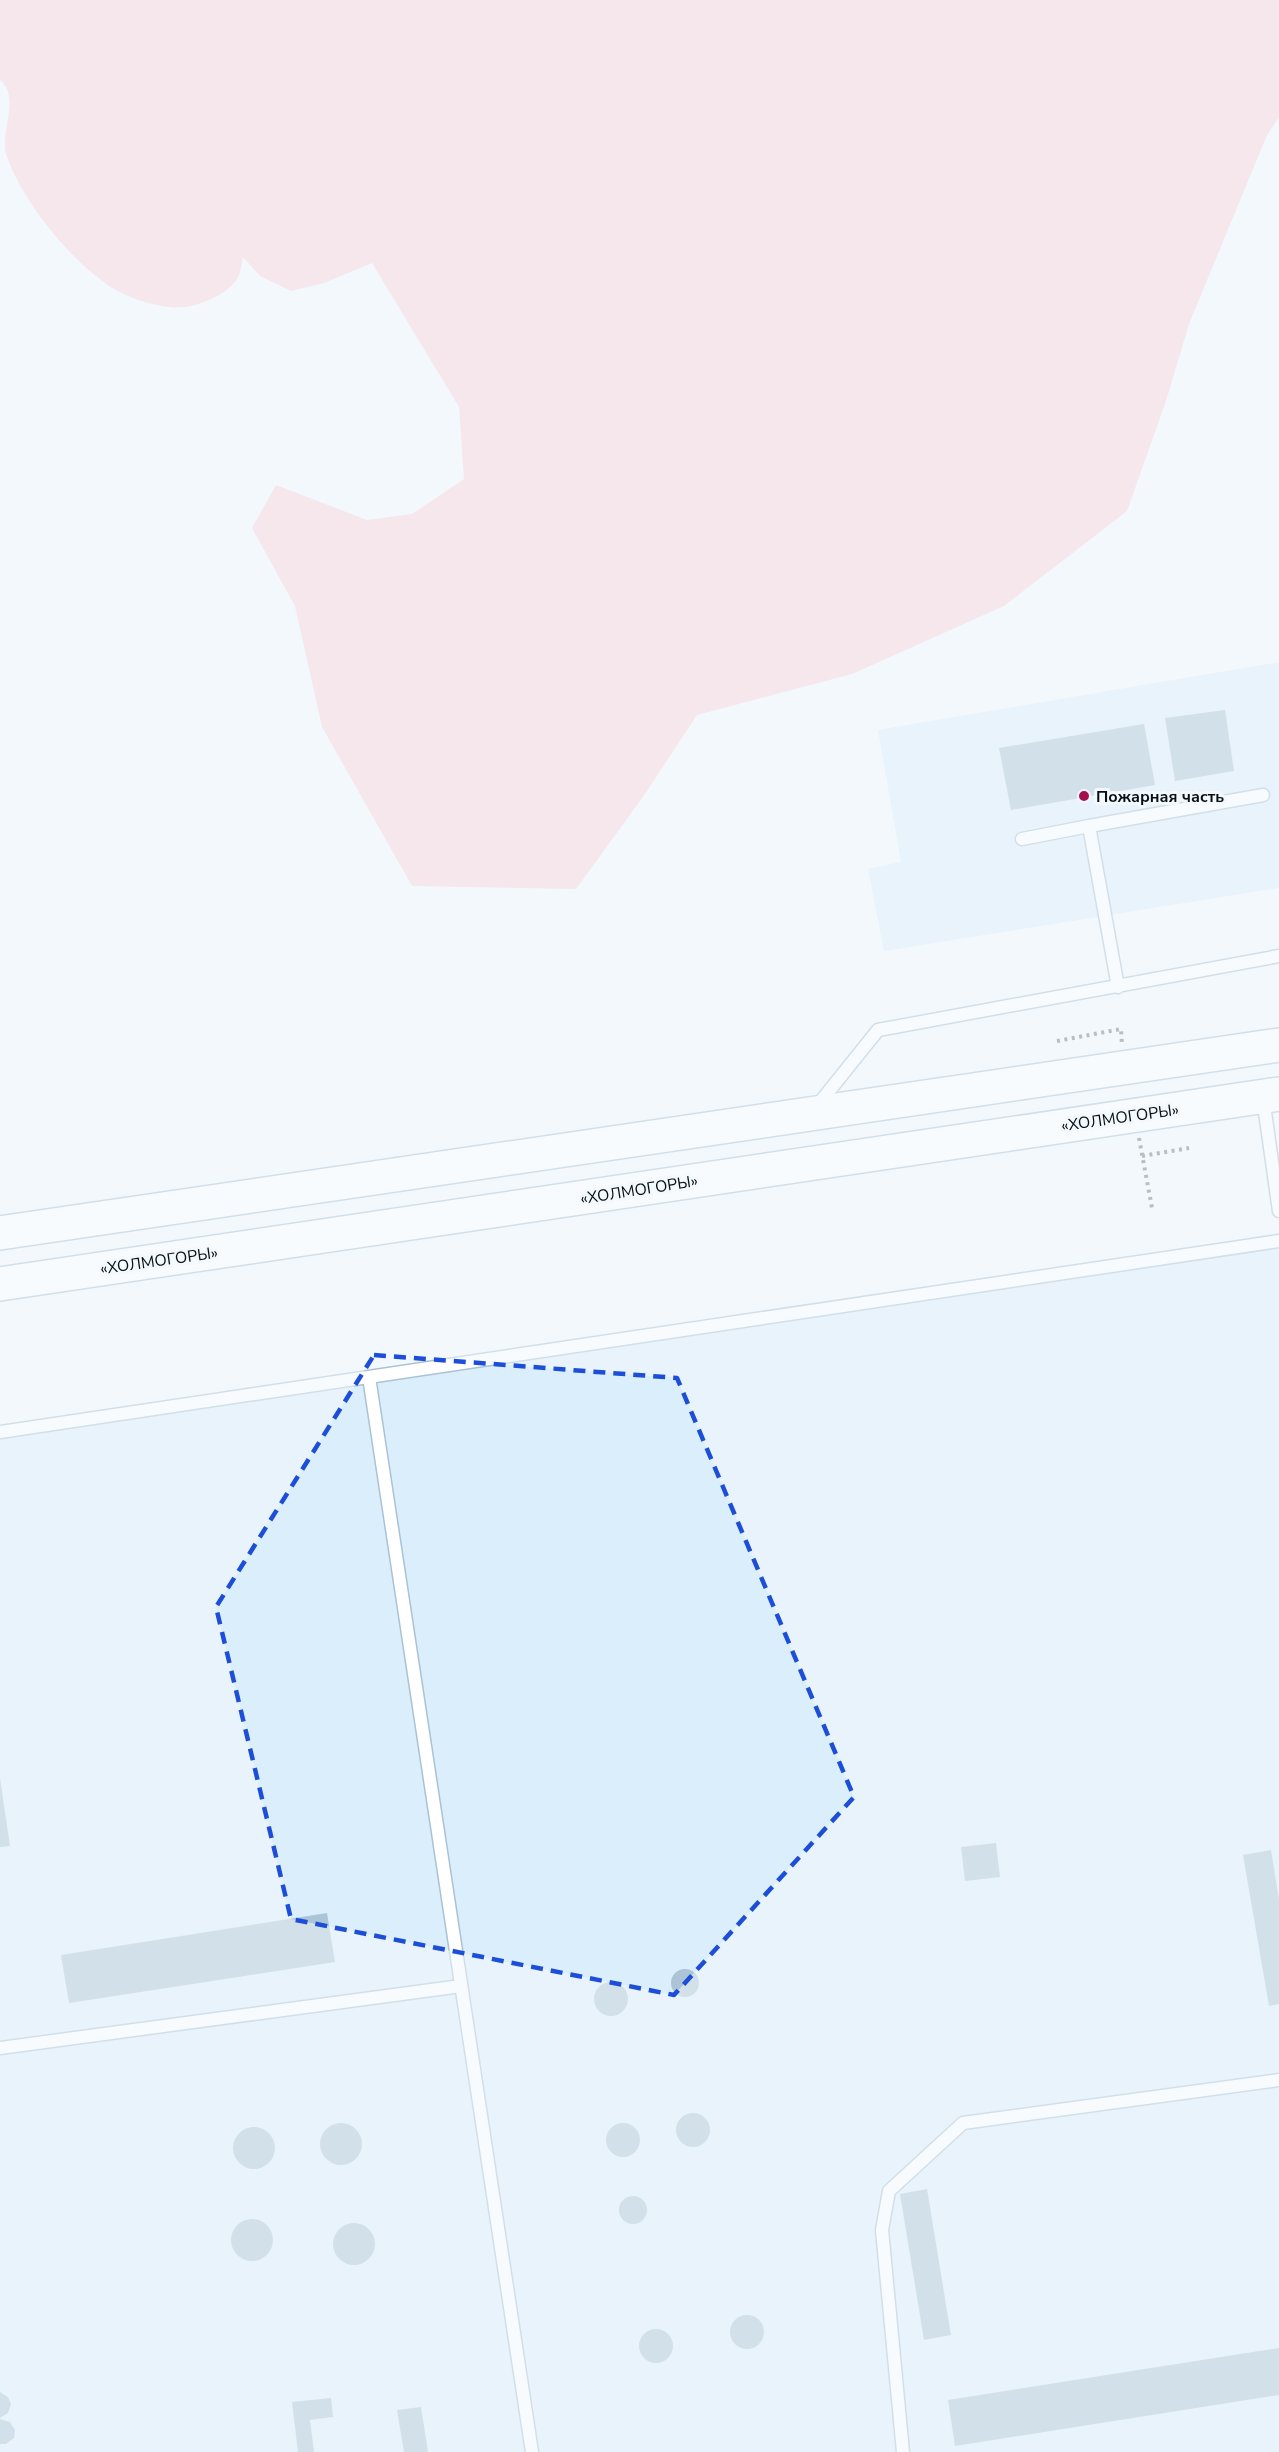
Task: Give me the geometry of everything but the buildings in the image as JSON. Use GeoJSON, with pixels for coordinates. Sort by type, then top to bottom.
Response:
{"type":"FeatureCollection","features":[{"type":"Feature","properties":{"kind":"highway"},"geometry":{"type":"LineString","coordinates":[[0,1233],[1279,1045]]}},
{"type":"Feature","properties":{"kind":"highway","name":"«ХОЛМОГОРЫ»"},"geometry":{"type":"LineString","coordinates":[[0,1284],[1271,1095]]}},
{"type":"Feature","properties":{"kind":"highway"},"geometry":{"type":"LineString","coordinates":[[810,1114],[818,1162]]}},
{"type":"Feature","properties":{"kind":"lane"},"geometry":{"type":"LineString","coordinates":[[1022,839],[1263,795]]}},
{"type":"Feature","properties":{"kind":"lane"},"geometry":{"type":"LineString","coordinates":[[1089,826],[1118,987]]}},
{"type":"Feature","properties":{"kind":"lane"},"geometry":{"type":"LineString","coordinates":[[810,1114],[878,1030],[1279,956]]}},
{"type":"Feature","properties":{"kind":"lane"},"geometry":{"type":"LineString","coordinates":[[1271,1095],[1279,1211]]}},
{"type":"Feature","properties":{"kind":"lane"},"geometry":{"type":"LineString","coordinates":[[0,1432],[1279,1241]]}},
{"type":"Feature","properties":{"kind":"lane"},"geometry":{"type":"LineString","coordinates":[[369,1377],[532,2452]]}},
{"type":"Feature","properties":{"kind":"lane"},"geometry":{"type":"LineString","coordinates":[[0,2048],[461,1986]]}},
{"type":"Feature","properties":{"kind":"lane"},"geometry":{"type":"LineString","coordinates":[[903,2452],[882,2230],[889,2191],[963,2123],[1279,2080]]}},
{"type":"Feature","properties":{"kind":"path"},"geometry":{"type":"LineString","coordinates":[[1142,1155],[1189,1148]]}},
{"type":"Feature","properties":{"kind":"highlighted area"},"geometry":{"type":"Polygon","coordinates":[[[374,1355],[677,1378],[854,1797],[674,1995],[291,1919],[216,1607],[374,1355]]]}},
{"type":"Feature","properties":{"kind":"shaded area"},"geometry":{"type":"Polygon","coordinates":[[[0,0],[1279,0],[1279,117],[1267,135],[1189,324],[1166,401],[1127,511],[1004,606],[852,674],[697,715],[645,794],[576,889],[412,886],[322,727],[295,606],[252,528],[276,485],[367,520],[412,514],[464,479],[459,407],[372,263],[324,283],[291,291],[260,276],[243,257],[239,275],[231,286],[208,300],[185,307],[161,306],[136,299],[114,289],[90,272],[61,242],[34,207],[22,189],[6,154],[5,136],[10,105],[6,87],[0,80],[0,0]]]}},
{"type":"Feature","properties":{"kind":"shaded area","name":"Пожарная часть"},"geometry":{"type":"Polygon","coordinates":[[[1279,662],[1279,888],[884,951],[868,869],[901,862],[878,730],[1279,662]]]}},
{"type":"Feature","properties":{"kind":"shaded area"},"geometry":{"type":"Polygon","coordinates":[[[1279,1233],[1279,2452],[0,2452],[0,1436],[1279,1233]]]}},
{"type":"Feature","properties":{"kind":"place","name":"Пожарная часть"},"geometry":{"type":"Point","coordinates":[1084,796]}}]}
